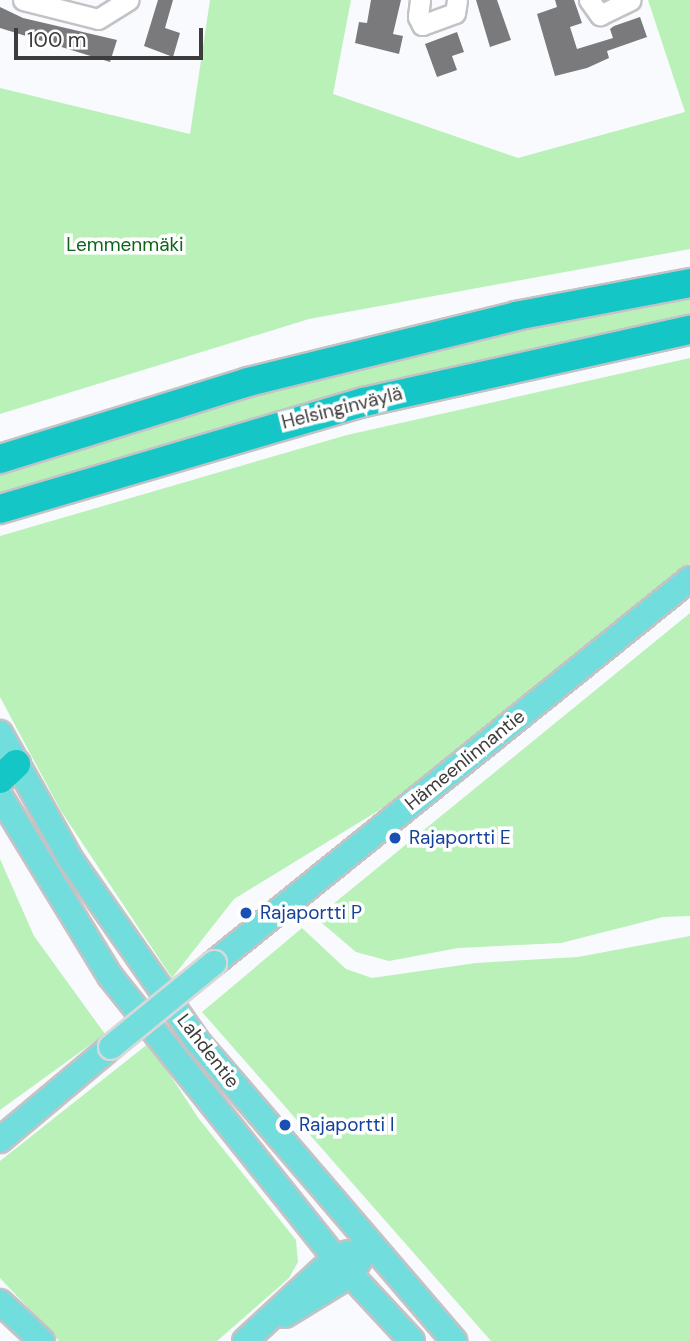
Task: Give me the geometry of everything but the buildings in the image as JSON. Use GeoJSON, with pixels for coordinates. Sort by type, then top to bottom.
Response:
{"type":"FeatureCollection","features":[{"type":"Feature","properties":{"kind":"highway"},"geometry":{"type":"LineString","coordinates":[[0,459],[248,382],[516,316],[690,283]]}},
{"type":"Feature","properties":{"kind":"highway","name":"Helsinginväylä"},"geometry":{"type":"LineString","coordinates":[[0,509],[364,402],[690,330]]}},
{"type":"Feature","properties":{"kind":"main road","name":"Hämeenlinnantie"},"geometry":{"type":"LineString","coordinates":[[0,1140],[214,963],[690,579]]}},
{"type":"Feature","properties":{"kind":"main road","name":"Lahdentie"},"geometry":{"type":"LineString","coordinates":[[0,733],[5,770],[191,1032],[368,1245],[453,1341]]}},
{"type":"Feature","properties":{"kind":"main road","name":"Lahdentie"},"geometry":{"type":"LineString","coordinates":[[0,796],[110,976],[343,1266],[411,1341]]}},
{"type":"Feature","properties":{"kind":"main road"},"geometry":{"type":"LineString","coordinates":[[252,1335],[368,1245]]}},
{"type":"Feature","properties":{"kind":"main road"},"geometry":{"type":"LineString","coordinates":[[0,1302],[42,1341]]}},
{"type":"Feature","properties":{"kind":"street"},"geometry":{"type":"LineString","coordinates":[[23,0],[98,19],[129,0]]}},
{"type":"Feature","properties":{"kind":"street"},"geometry":{"type":"LineString","coordinates":[[420,0],[418,18],[422,25],[455,13],[457,0]]}},
{"type":"Feature","properties":{"kind":"street"},"geometry":{"type":"LineString","coordinates":[[589,0],[600,15],[631,0]]}},
{"type":"Feature","properties":{"kind":"green space","name":"Lemmenmäki"},"geometry":{"type":"Polygon","coordinates":[[[210,0],[351,0],[333,94],[518,158],[685,112],[648,0],[690,0],[690,249],[309,319],[0,414],[0,88],[190,134],[210,0]]]}},
{"type":"Feature","properties":{"kind":"green space"},"geometry":{"type":"Polygon","coordinates":[[[690,294],[690,318],[224,427],[0,497],[0,472],[218,406],[471,341],[690,294]]]}},
{"type":"Feature","properties":{"kind":"green space"},"geometry":{"type":"Polygon","coordinates":[[[690,358],[690,563],[386,806],[234,899],[172,978],[61,811],[0,697],[0,536],[347,435],[690,358]]]}},
{"type":"Feature","properties":{"kind":"green space"},"geometry":{"type":"Polygon","coordinates":[[[690,613],[690,916],[663,917],[561,943],[458,948],[389,961],[356,952],[316,918],[690,613]]]}},
{"type":"Feature","properties":{"kind":"green space"},"geometry":{"type":"Polygon","coordinates":[[[0,859],[34,936],[105,1034],[0,1110],[0,859]]]}},
{"type":"Feature","properties":{"kind":"green space"},"geometry":{"type":"Polygon","coordinates":[[[302,928],[346,969],[372,978],[476,963],[578,957],[690,936],[690,1341],[491,1341],[202,1012],[302,928]]]}},
{"type":"Feature","properties":{"kind":"green space"},"geometry":{"type":"Polygon","coordinates":[[[149,1043],[199,1119],[296,1240],[298,1262],[289,1278],[217,1341],[59,1341],[0,1278],[0,1161],[149,1043]]]}},
{"type":"Feature","properties":{"kind":"place","name":"Rajaportti E"},"geometry":{"type":"Point","coordinates":[395,838]}},
{"type":"Feature","properties":{"kind":"place","name":"Rajaportti P"},"geometry":{"type":"Point","coordinates":[246,913]}},
{"type":"Feature","properties":{"kind":"place","name":"Rajaportti I"},"geometry":{"type":"Point","coordinates":[285,1125]}}]}
